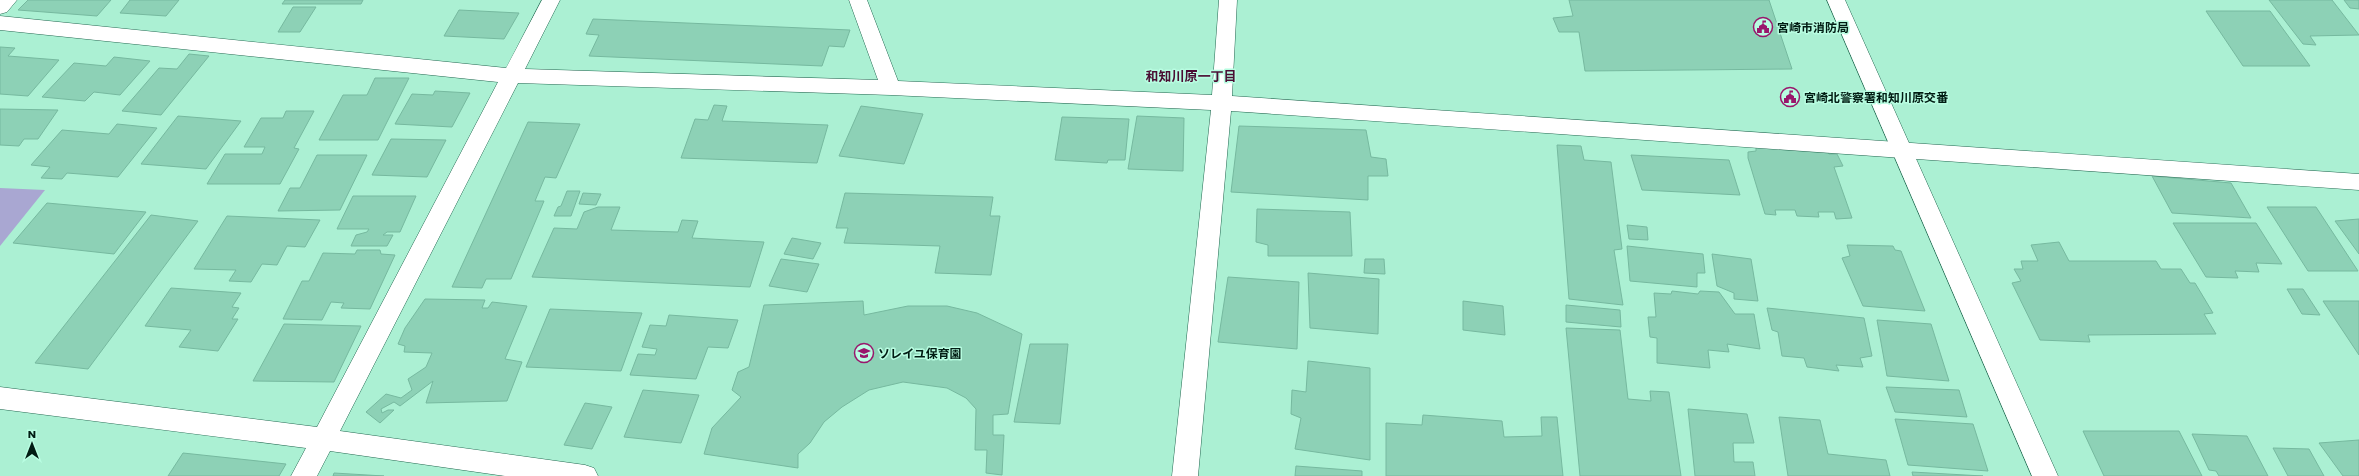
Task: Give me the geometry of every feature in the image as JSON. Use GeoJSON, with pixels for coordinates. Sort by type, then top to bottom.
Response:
{"type":"FeatureCollection","features":[{"type":"Feature","properties":{"kind":"street"},"geometry":{"type":"LineString","coordinates":[[0,7],[8,0]]}},
{"type":"Feature","properties":{"kind":"street"},"geometry":{"type":"LineString","coordinates":[[304,476],[551,0]]}},
{"type":"Feature","properties":{"kind":"street"},"geometry":{"type":"LineString","coordinates":[[858,0],[891,88]]}},
{"type":"Feature","properties":{"kind":"street"},"geometry":{"type":"LineString","coordinates":[[1185,476],[1222,103],[1228,0]]}},
{"type":"Feature","properties":{"kind":"street"},"geometry":{"type":"LineString","coordinates":[[1836,0],[2045,476]]}},
{"type":"Feature","properties":{"kind":"street"},"geometry":{"type":"LineString","coordinates":[[0,22],[511,76],[891,88],[1222,103],[2359,182]]}},
{"type":"Feature","properties":{"kind":"street"},"geometry":{"type":"LineString","coordinates":[[0,398],[322,439],[585,476]]}},
{"type":"Feature","properties":{"kind":"shaded area"},"geometry":{"type":"Polygon","coordinates":[[[0,188],[45,190],[0,246],[0,188]]]}},
{"type":"Feature","properties":{"kind":"building"},"geometry":{"type":"Polygon","coordinates":[[[28,0],[111,0],[97,16],[18,10],[28,0]]]}},
{"type":"Feature","properties":{"kind":"building"},"geometry":{"type":"Polygon","coordinates":[[[130,0],[179,0],[166,16],[120,13],[130,0]]]}},
{"type":"Feature","properties":{"kind":"building"},"geometry":{"type":"Polygon","coordinates":[[[285,0],[363,0],[361,4],[282,4],[285,0]]]}},
{"type":"Feature","properties":{"kind":"building"},"geometry":{"type":"Polygon","coordinates":[[[1569,0],[1769,0],[1792,69],[1585,71],[1579,32],[1559,32],[1553,18],[1573,16],[1569,0]]]}},
{"type":"Feature","properties":{"kind":"building"},"geometry":{"type":"Polygon","coordinates":[[[2269,0],[2332,0],[2359,35],[2310,36],[2316,45],[2303,44],[2269,0]]]}},
{"type":"Feature","properties":{"kind":"building"},"geometry":{"type":"Polygon","coordinates":[[[2344,0],[2359,0],[2359,9],[2350,8],[2344,0]]]}},
{"type":"Feature","properties":{"kind":"building"},"geometry":{"type":"Polygon","coordinates":[[[293,7],[316,7],[300,32],[278,32],[293,7]]]}},
{"type":"Feature","properties":{"kind":"building"},"geometry":{"type":"Polygon","coordinates":[[[459,10],[519,13],[504,39],[444,36],[459,10]]]}},
{"type":"Feature","properties":{"kind":"building"},"geometry":{"type":"Polygon","coordinates":[[[2206,11],[2270,11],[2310,66],[2243,66],[2206,11]]]}},
{"type":"Feature","properties":{"kind":"building"},"geometry":{"type":"Polygon","coordinates":[[[593,19],[850,30],[844,47],[829,46],[822,66],[589,56],[599,35],[586,34],[593,19]]]}},
{"type":"Feature","properties":{"kind":"building"},"geometry":{"type":"Polygon","coordinates":[[[0,47],[15,48],[8,56],[59,60],[28,96],[0,94],[0,47]]]}},
{"type":"Feature","properties":{"kind":"building"},"geometry":{"type":"Polygon","coordinates":[[[189,54],[209,56],[161,115],[122,111],[159,68],[177,69],[189,54]]]}},
{"type":"Feature","properties":{"kind":"building"},"geometry":{"type":"Polygon","coordinates":[[[114,57],[150,61],[120,95],[94,92],[85,101],[42,97],[74,63],[106,66],[114,57]]]}},
{"type":"Feature","properties":{"kind":"building"},"geometry":{"type":"Polygon","coordinates":[[[375,78],[409,78],[378,140],[319,140],[343,95],[367,95],[375,78]]]}},
{"type":"Feature","properties":{"kind":"building"},"geometry":{"type":"Polygon","coordinates":[[[435,91],[470,93],[452,127],[395,124],[412,94],[433,95],[435,91]]]}},
{"type":"Feature","properties":{"kind":"building"},"geometry":{"type":"Polygon","coordinates":[[[714,105],[727,106],[722,121],[828,125],[817,163],[681,158],[695,119],[708,120],[714,105]]]}},
{"type":"Feature","properties":{"kind":"building"},"geometry":{"type":"Polygon","coordinates":[[[861,106],[923,114],[904,164],[839,156],[861,106]]]}},
{"type":"Feature","properties":{"kind":"building"},"geometry":{"type":"Polygon","coordinates":[[[0,109],[58,110],[38,139],[24,139],[19,146],[0,145],[0,109]]]}},
{"type":"Feature","properties":{"kind":"building"},"geometry":{"type":"Polygon","coordinates":[[[286,111],[314,111],[294,148],[299,149],[280,184],[207,184],[225,154],[262,154],[265,147],[244,147],[261,118],[283,118],[286,111]]]}},
{"type":"Feature","properties":{"kind":"building"},"geometry":{"type":"Polygon","coordinates":[[[178,116],[241,121],[206,169],[141,164],[178,116]]]}},
{"type":"Feature","properties":{"kind":"building"},"geometry":{"type":"Polygon","coordinates":[[[1137,116],[1184,118],[1183,171],[1128,169],[1137,116]]]}},
{"type":"Feature","properties":{"kind":"building"},"geometry":{"type":"Polygon","coordinates":[[[1062,117],[1129,119],[1125,160],[1108,160],[1107,163],[1055,160],[1062,117]]]}},
{"type":"Feature","properties":{"kind":"building"},"geometry":{"type":"Polygon","coordinates":[[[528,122],[580,124],[556,178],[545,177],[535,201],[544,201],[511,279],[486,279],[482,288],[452,287],[528,122]]]}},
{"type":"Feature","properties":{"kind":"building"},"geometry":{"type":"Polygon","coordinates":[[[117,124],[157,128],[118,177],[67,173],[62,179],[41,178],[50,167],[31,165],[62,130],[109,134],[117,124]]]}},
{"type":"Feature","properties":{"kind":"building"},"geometry":{"type":"Polygon","coordinates":[[[1239,126],[1366,130],[1371,157],[1386,159],[1388,176],[1368,176],[1368,200],[1231,192],[1239,126]]]}},
{"type":"Feature","properties":{"kind":"building"},"geometry":{"type":"Polygon","coordinates":[[[391,139],[446,140],[427,177],[372,175],[391,139]]]}},
{"type":"Feature","properties":{"kind":"building"},"geometry":{"type":"Polygon","coordinates":[[[1756,142],[1826,147],[1829,154],[1837,154],[1843,166],[1834,167],[1852,218],[1836,219],[1834,212],[1818,212],[1819,217],[1797,216],[1795,210],[1775,210],[1776,215],[1765,214],[1748,158],[1748,152],[1756,151],[1756,142]]]}},
{"type":"Feature","properties":{"kind":"building"},"geometry":{"type":"Polygon","coordinates":[[[1557,145],[1581,146],[1584,160],[1611,162],[1622,249],[1614,250],[1623,305],[1569,299],[1557,145]]]}},
{"type":"Feature","properties":{"kind":"building"},"geometry":{"type":"Polygon","coordinates":[[[317,155],[367,155],[340,210],[278,211],[290,188],[300,188],[317,155]]]}},
{"type":"Feature","properties":{"kind":"building"},"geometry":{"type":"Polygon","coordinates":[[[1631,155],[1729,160],[1740,195],[1642,190],[1631,155]]]}},
{"type":"Feature","properties":{"kind":"building"},"geometry":{"type":"Polygon","coordinates":[[[2152,176],[2231,183],[2251,218],[2172,213],[2152,176]]]}},
{"type":"Feature","properties":{"kind":"building"},"geometry":{"type":"Polygon","coordinates":[[[567,191],[580,191],[571,216],[554,216],[558,207],[561,206],[567,191]]]}},
{"type":"Feature","properties":{"kind":"building"},"geometry":{"type":"Polygon","coordinates":[[[583,193],[601,194],[596,205],[579,204],[583,193]]]}},
{"type":"Feature","properties":{"kind":"building"},"geometry":{"type":"Polygon","coordinates":[[[845,193],[993,197],[990,216],[1000,216],[991,275],[935,273],[940,246],[844,243],[848,228],[836,228],[845,193]]]}},
{"type":"Feature","properties":{"kind":"building"},"geometry":{"type":"Polygon","coordinates":[[[353,196],[416,196],[400,232],[387,232],[383,235],[393,235],[387,246],[351,246],[356,235],[367,232],[369,229],[337,229],[353,196]]]}},
{"type":"Feature","properties":{"kind":"building"},"geometry":{"type":"Polygon","coordinates":[[[47,203],[146,212],[114,254],[13,243],[47,203]]]}},
{"type":"Feature","properties":{"kind":"building"},"geometry":{"type":"Polygon","coordinates":[[[598,207],[620,207],[611,230],[678,232],[682,220],[698,221],[692,238],[764,242],[750,287],[532,277],[554,228],[577,229],[584,212],[598,207]]]}},
{"type":"Feature","properties":{"kind":"building"},"geometry":{"type":"Polygon","coordinates":[[[2267,207],[2316,207],[2358,271],[2308,271],[2267,207]]]}},
{"type":"Feature","properties":{"kind":"building"},"geometry":{"type":"Polygon","coordinates":[[[1257,209],[1350,212],[1352,256],[1268,256],[1268,245],[1256,242],[1257,209]]]}},
{"type":"Feature","properties":{"kind":"building"},"geometry":{"type":"Polygon","coordinates":[[[151,215],[198,221],[88,369],[35,363],[151,215]]]}},
{"type":"Feature","properties":{"kind":"building"},"geometry":{"type":"Polygon","coordinates":[[[227,216],[320,220],[305,247],[287,246],[277,265],[262,264],[251,282],[229,281],[236,270],[194,269],[227,216]]]}},
{"type":"Feature","properties":{"kind":"building"},"geometry":{"type":"Polygon","coordinates":[[[2359,219],[2359,254],[2335,221],[2359,219]]]}},
{"type":"Feature","properties":{"kind":"building"},"geometry":{"type":"Polygon","coordinates":[[[2173,223],[2256,223],[2282,264],[2256,263],[2259,272],[2235,271],[2238,278],[2206,277],[2173,223]]]}},
{"type":"Feature","properties":{"kind":"building"},"geometry":{"type":"Polygon","coordinates":[[[1627,225],[1647,227],[1648,240],[1629,239],[1627,225]]]}},
{"type":"Feature","properties":{"kind":"building"},"geometry":{"type":"Polygon","coordinates":[[[792,238],[821,243],[813,259],[784,254],[792,238]]]}},
{"type":"Feature","properties":{"kind":"building"},"geometry":{"type":"Polygon","coordinates":[[[2059,242],[2069,261],[2156,261],[2161,269],[2181,269],[2190,283],[2195,283],[2213,313],[2204,314],[2216,334],[2088,335],[2090,342],[2040,340],[2012,283],[2021,281],[2014,269],[2023,269],[2021,261],[2038,261],[2031,245],[2059,242]]]}},
{"type":"Feature","properties":{"kind":"building"},"geometry":{"type":"Polygon","coordinates":[[[1847,245],[1893,246],[1895,250],[1901,251],[1925,311],[1863,306],[1842,258],[1850,256],[1847,245]]]}},
{"type":"Feature","properties":{"kind":"building"},"geometry":{"type":"Polygon","coordinates":[[[1627,246],[1703,254],[1705,273],[1697,273],[1697,287],[1630,281],[1627,246]]]}},
{"type":"Feature","properties":{"kind":"building"},"geometry":{"type":"Polygon","coordinates":[[[357,250],[380,250],[381,254],[395,255],[370,309],[341,308],[344,303],[331,302],[322,320],[283,319],[302,281],[309,281],[323,253],[355,254],[357,250]]]}},
{"type":"Feature","properties":{"kind":"building"},"geometry":{"type":"Polygon","coordinates":[[[1712,254],[1751,259],[1758,301],[1734,299],[1734,293],[1717,286],[1712,254]]]}},
{"type":"Feature","properties":{"kind":"building"},"geometry":{"type":"Polygon","coordinates":[[[781,259],[819,264],[807,292],[769,286],[781,259]]]}},
{"type":"Feature","properties":{"kind":"building"},"geometry":{"type":"Polygon","coordinates":[[[1365,259],[1384,259],[1385,274],[1364,273],[1365,259]]]}},
{"type":"Feature","properties":{"kind":"building"},"geometry":{"type":"Polygon","coordinates":[[[1308,273],[1379,279],[1378,334],[1310,328],[1308,273]]]}},
{"type":"Feature","properties":{"kind":"building"},"geometry":{"type":"Polygon","coordinates":[[[1228,277],[1299,282],[1297,349],[1218,342],[1228,277]]]}},
{"type":"Feature","properties":{"kind":"building"},"geometry":{"type":"Polygon","coordinates":[[[171,288],[241,293],[232,307],[239,308],[232,319],[238,319],[218,351],[179,347],[191,330],[145,326],[171,288]]]}},
{"type":"Feature","properties":{"kind":"building"},"geometry":{"type":"Polygon","coordinates":[[[2287,289],[2303,289],[2320,315],[2302,314],[2287,289]]]}},
{"type":"Feature","properties":{"kind":"building"},"geometry":{"type":"Polygon","coordinates":[[[1672,291],[1698,294],[1700,291],[1719,292],[1735,314],[1754,314],[1760,349],[1727,344],[1729,352],[1708,350],[1710,368],[1657,363],[1657,338],[1650,337],[1648,317],[1656,317],[1654,293],[1671,294],[1672,291]]]}},
{"type":"Feature","properties":{"kind":"building"},"geometry":{"type":"Polygon","coordinates":[[[425,299],[485,300],[482,308],[488,308],[492,302],[527,306],[505,359],[522,362],[507,401],[426,403],[433,381],[400,406],[394,402],[381,409],[382,413],[388,410],[394,410],[380,423],[366,412],[386,394],[401,398],[412,390],[408,379],[426,367],[432,353],[404,352],[405,346],[398,344],[405,328],[425,299]]]}},
{"type":"Feature","properties":{"kind":"building"},"geometry":{"type":"Polygon","coordinates":[[[863,301],[864,315],[908,306],[947,306],[977,313],[1022,334],[1008,414],[993,415],[993,435],[1004,435],[1002,475],[986,473],[987,450],[975,450],[976,409],[966,398],[947,388],[903,382],[869,390],[842,407],[824,422],[810,443],[798,454],[798,468],[704,454],[712,428],[741,397],[732,390],[738,372],[749,367],[764,305],[863,301]]]}},
{"type":"Feature","properties":{"kind":"building"},"geometry":{"type":"Polygon","coordinates":[[[1463,301],[1503,306],[1505,335],[1463,330],[1463,301]]]}},
{"type":"Feature","properties":{"kind":"building"},"geometry":{"type":"Polygon","coordinates":[[[2323,301],[2359,301],[2359,355],[2323,301]]]}},
{"type":"Feature","properties":{"kind":"building"},"geometry":{"type":"Polygon","coordinates":[[[1566,305],[1620,310],[1621,327],[1566,322],[1566,305]]]}},
{"type":"Feature","properties":{"kind":"building"},"geometry":{"type":"Polygon","coordinates":[[[1767,308],[1864,318],[1872,356],[1860,358],[1863,367],[1836,365],[1839,371],[1807,367],[1804,358],[1782,356],[1778,332],[1772,330],[1767,308]]]}},
{"type":"Feature","properties":{"kind":"building"},"geometry":{"type":"Polygon","coordinates":[[[550,309],[642,313],[621,371],[526,367],[550,309]]]}},
{"type":"Feature","properties":{"kind":"building"},"geometry":{"type":"Polygon","coordinates":[[[669,315],[738,320],[728,348],[708,347],[696,379],[630,375],[638,354],[655,355],[657,349],[642,347],[650,325],[666,326],[669,315]]]}},
{"type":"Feature","properties":{"kind":"building"},"geometry":{"type":"Polygon","coordinates":[[[1877,320],[1931,324],[1949,381],[1887,376],[1877,320]]]}},
{"type":"Feature","properties":{"kind":"building"},"geometry":{"type":"Polygon","coordinates":[[[284,324],[361,326],[334,382],[253,381],[284,324]]]}},
{"type":"Feature","properties":{"kind":"building"},"geometry":{"type":"Polygon","coordinates":[[[1566,328],[1620,330],[1628,399],[1651,401],[1650,391],[1669,392],[1681,476],[1580,476],[1566,328]]]}},
{"type":"Feature","properties":{"kind":"building"},"geometry":{"type":"Polygon","coordinates":[[[1030,344],[1068,344],[1060,424],[1014,422],[1030,344]]]}},
{"type":"Feature","properties":{"kind":"building"},"geometry":{"type":"Polygon","coordinates":[[[1308,361],[1370,368],[1370,460],[1295,449],[1301,418],[1291,414],[1292,390],[1306,392],[1308,361]]]}},
{"type":"Feature","properties":{"kind":"building"},"geometry":{"type":"Polygon","coordinates":[[[1886,387],[1959,390],[1967,417],[1895,412],[1886,387]]]}},
{"type":"Feature","properties":{"kind":"building"},"geometry":{"type":"Polygon","coordinates":[[[643,390],[699,395],[681,443],[624,437],[643,390]]]}},
{"type":"Feature","properties":{"kind":"building"},"geometry":{"type":"Polygon","coordinates":[[[585,403],[612,407],[592,449],[564,445],[585,403]]]}},
{"type":"Feature","properties":{"kind":"building"},"geometry":{"type":"Polygon","coordinates":[[[1688,409],[1747,414],[1754,443],[1733,443],[1734,462],[1753,462],[1755,476],[1695,476],[1688,409]]]}},
{"type":"Feature","properties":{"kind":"building"},"geometry":{"type":"Polygon","coordinates":[[[1423,415],[1502,421],[1504,437],[1542,436],[1541,417],[1557,417],[1563,476],[1386,476],[1386,423],[1422,425],[1423,415]]]}},
{"type":"Feature","properties":{"kind":"building"},"geometry":{"type":"Polygon","coordinates":[[[1779,417],[1820,420],[1828,454],[1886,460],[1890,476],[1788,476],[1779,417]]]}},
{"type":"Feature","properties":{"kind":"building"},"geometry":{"type":"Polygon","coordinates":[[[1895,419],[1973,424],[1988,471],[1908,465],[1895,419]]]}},
{"type":"Feature","properties":{"kind":"building"},"geometry":{"type":"Polygon","coordinates":[[[2083,431],[2179,431],[2202,476],[2104,476],[2083,431]]]}},
{"type":"Feature","properties":{"kind":"building"},"geometry":{"type":"Polygon","coordinates":[[[2192,434],[2247,436],[2268,476],[2219,476],[2216,471],[2209,470],[2192,434]]]}},
{"type":"Feature","properties":{"kind":"building"},"geometry":{"type":"Polygon","coordinates":[[[2359,440],[2359,476],[2343,476],[2319,443],[2359,440]]]}},
{"type":"Feature","properties":{"kind":"building"},"geometry":{"type":"Polygon","coordinates":[[[2273,448],[2309,449],[2324,476],[2288,476],[2273,448]]]}},
{"type":"Feature","properties":{"kind":"building"},"geometry":{"type":"Polygon","coordinates":[[[183,453],[286,464],[279,476],[168,476],[183,453]]]}},
{"type":"Feature","properties":{"kind":"building"},"geometry":{"type":"Polygon","coordinates":[[[1296,466],[1362,471],[1362,476],[1295,476],[1296,466]]]}},
{"type":"Feature","properties":{"kind":"building"},"geometry":{"type":"Polygon","coordinates":[[[1912,472],[1983,476],[1913,476],[1912,472]]]}},
{"type":"Feature","properties":{"kind":"building"},"geometry":{"type":"Polygon","coordinates":[[[334,473],[384,476],[333,476],[334,473]]]}},
{"type":"Feature","properties":{"kind":"place","name":"宮崎市消防局"},"geometry":{"type":"Point","coordinates":[1763,27]}},
{"type":"Feature","properties":{"kind":"place","name":"宮崎北警察署和知川原交番"},"geometry":{"type":"Point","coordinates":[1790,97]}},
{"type":"Feature","properties":{"kind":"place","name":"ソレイユ保育園"},"geometry":{"type":"Point","coordinates":[864,353]}},
{"type":"Feature","properties":{"kind":"district","name":"和知川原一丁目"},"geometry":{"type":"Point","coordinates":[1191,76]}}]}
